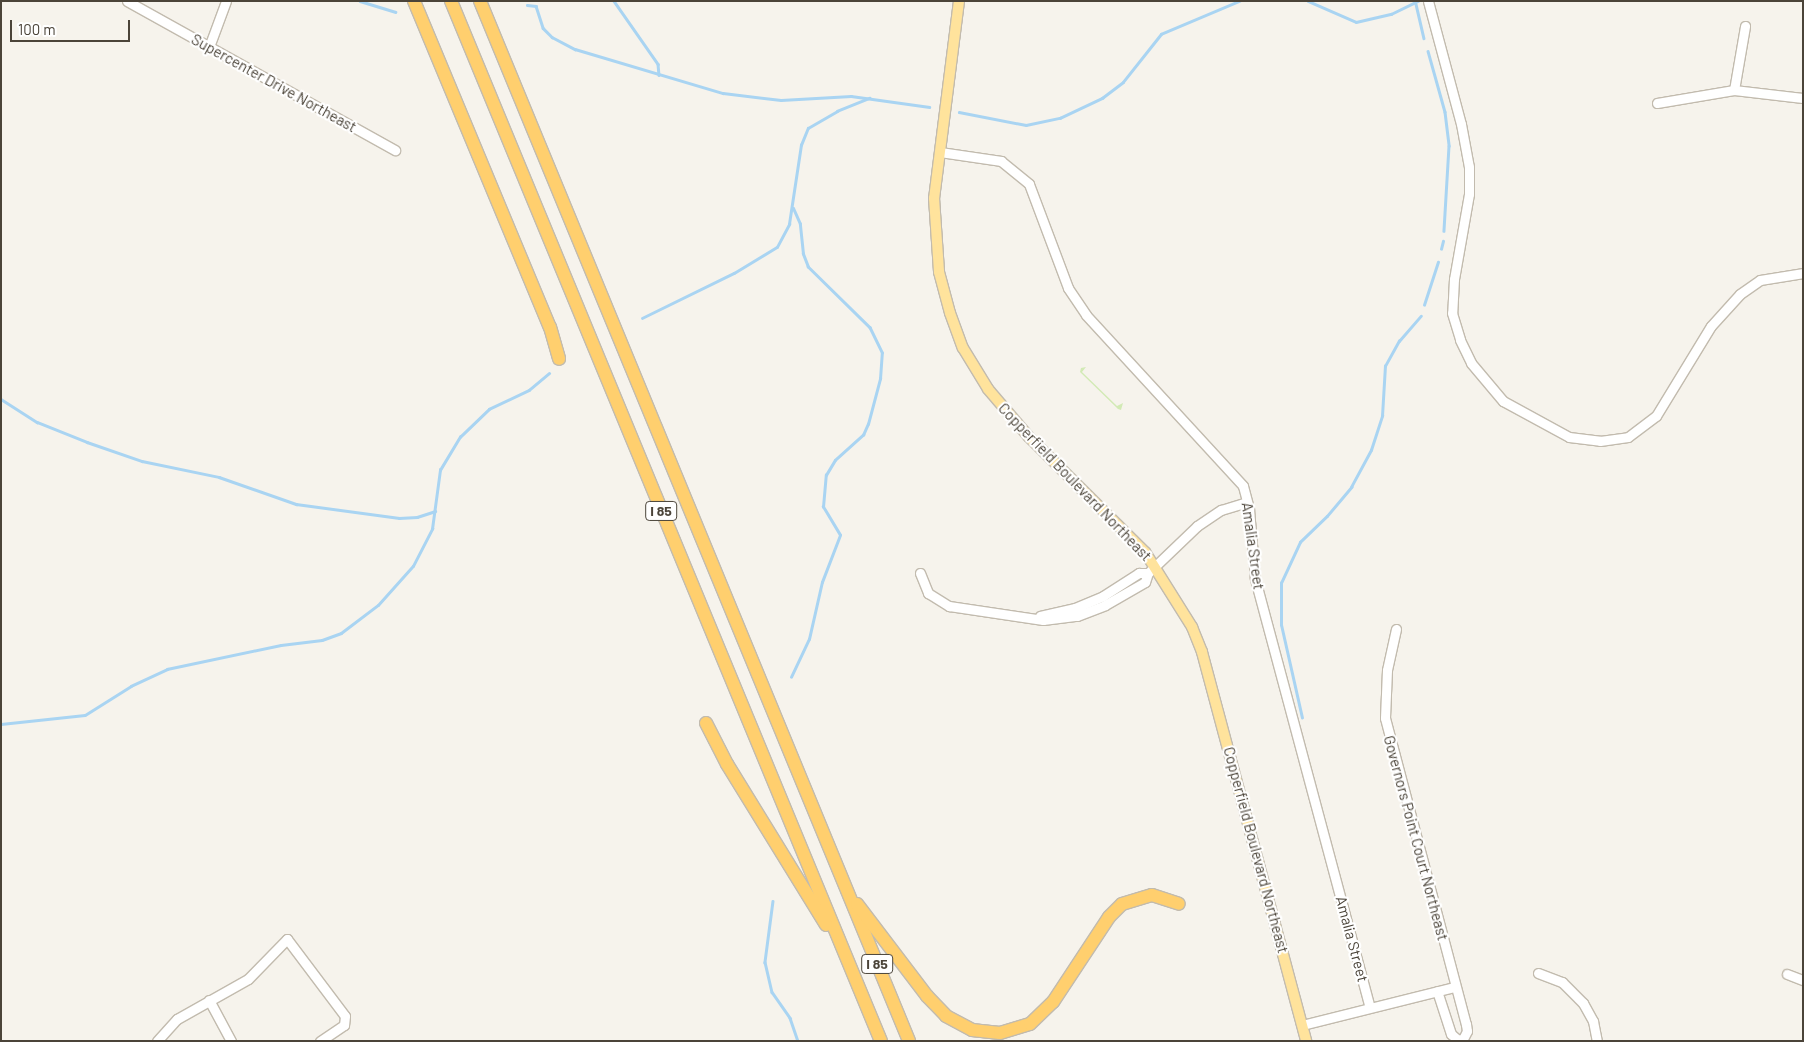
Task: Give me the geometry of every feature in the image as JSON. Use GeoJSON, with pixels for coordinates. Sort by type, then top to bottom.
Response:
{"type":"FeatureCollection","features":[{"type":"Feature","properties":{"kind":"highway"},"geometry":{"type":"LineString","coordinates":[[414,1],[550,327],[559,360]]}},
{"type":"Feature","properties":{"kind":"highway"},"geometry":{"type":"LineString","coordinates":[[441,1],[476,63]]}},
{"type":"Feature","properties":{"kind":"highway","name":"I 85"},"geometry":{"type":"LineString","coordinates":[[451,1],[881,1041]]}},
{"type":"Feature","properties":{"kind":"highway","name":"I 85"},"geometry":{"type":"LineString","coordinates":[[480,1],[909,1041]]}},
{"type":"Feature","properties":{"kind":"highway"},"geometry":{"type":"LineString","coordinates":[[706,723],[727,764],[847,959]]}},
{"type":"Feature","properties":{"kind":"highway"},"geometry":{"type":"LineString","coordinates":[[846,888],[922,990],[946,1016],[972,1030],[986,1033],[1016,1030],[1043,1013],[1109,917],[1122,904],[1152,895],[1178,904]]}},
{"type":"Feature","properties":{"kind":"main road","name":"Copperfield Boulevard Northeast"},"geometry":{"type":"LineString","coordinates":[[959,1],[934,198],[934,240],[939,272],[963,348],[988,389],[1011,418],[1121,527],[1184,612],[1202,652],[1306,1041]]}},
{"type":"Feature","properties":{"kind":"street","name":"Supercenter Drive Northeast"},"geometry":{"type":"LineString","coordinates":[[127,1],[395,150]]}},
{"type":"Feature","properties":{"kind":"street"},"geometry":{"type":"LineString","coordinates":[[209,47],[226,1]]}},
{"type":"Feature","properties":{"kind":"street"},"geometry":{"type":"LineString","coordinates":[[1428,1],[1457,108],[1469,168],[1466,218],[1454,279],[1454,323],[1476,370],[1503,401],[1569,437],[1600,441],[1628,437],[1656,416],[1711,326],[1740,294],[1760,280],[1803,273]]}},
{"type":"Feature","properties":{"kind":"street"},"geometry":{"type":"LineString","coordinates":[[1734,90],[1744,26]]}},
{"type":"Feature","properties":{"kind":"street"},"geometry":{"type":"LineString","coordinates":[[1657,103],[1734,90],[1803,98]]}},
{"type":"Feature","properties":{"kind":"street","name":"Amalia Street"},"geometry":{"type":"LineString","coordinates":[[940,152],[1001,161],[1029,184],[1068,288],[1086,314],[1243,486],[1247,502],[1258,588],[1370,1008]]}},
{"type":"Feature","properties":{"kind":"street"},"geometry":{"type":"LineString","coordinates":[[920,573],[928,593],[949,606],[1043,620],[1077,616],[1105,605],[1145,582],[1152,570],[1197,526],[1222,510],[1247,502]]}},
{"type":"Feature","properties":{"kind":"street","name":"Governors Point Court Northeast"},"geometry":{"type":"LineString","coordinates":[[1396,629],[1387,670],[1385,718],[1467,1031],[1463,1039],[1458,1040],[1451,1034],[1437,991]]}},
{"type":"Feature","properties":{"kind":"street"},"geometry":{"type":"LineString","coordinates":[[157,1041],[176,1019],[248,978],[287,939],[345,1016],[344,1025],[320,1041]]}},
{"type":"Feature","properties":{"kind":"street"},"geometry":{"type":"LineString","coordinates":[[1538,973],[1562,982],[1583,1003],[1592,1021],[1597,1041]]}},
{"type":"Feature","properties":{"kind":"street"},"geometry":{"type":"LineString","coordinates":[[1786,974],[1803,980]]}},
{"type":"Feature","properties":{"kind":"street"},"geometry":{"type":"LineString","coordinates":[[1302,1025],[1454,987]]}},
{"type":"Feature","properties":{"kind":"street"},"geometry":{"type":"LineString","coordinates":[[209,1000],[231,1041]]}},
{"type":"Feature","properties":{"kind":"green space"},"geometry":{"type":"Polygon","coordinates":[[[1086,367],[1082,372],[1117,406],[1123,403],[1121,410],[1080,372],[1081,368],[1086,367]]]}},
{"type":"Feature","properties":{"kind":"waterway"},"geometry":{"type":"LineString","coordinates":[[360,1],[395,12]]}},
{"type":"Feature","properties":{"kind":"waterway"},"geometry":{"type":"LineString","coordinates":[[614,1],[658,64],[659,75]]}},
{"type":"Feature","properties":{"kind":"waterway"},"geometry":{"type":"LineString","coordinates":[[959,112],[1026,125],[1060,118],[1102,98],[1123,82],[1161,34],[1239,1]]}},
{"type":"Feature","properties":{"kind":"waterway"},"geometry":{"type":"LineString","coordinates":[[1308,1],[1356,22],[1391,14],[1418,1]]}},
{"type":"Feature","properties":{"kind":"waterway"},"geometry":{"type":"LineString","coordinates":[[1416,4],[1424,38]]}},
{"type":"Feature","properties":{"kind":"waterway"},"geometry":{"type":"LineString","coordinates":[[527,5],[536,6],[543,28],[552,37],[575,49],[723,93],[781,100],[851,96],[929,107]]}},
{"type":"Feature","properties":{"kind":"waterway"},"geometry":{"type":"LineString","coordinates":[[1428,51],[1445,112],[1449,146],[1444,231]]}},
{"type":"Feature","properties":{"kind":"waterway"},"geometry":{"type":"LineString","coordinates":[[642,318],[734,273],[777,247],[789,224],[801,145],[808,128],[837,111],[870,98]]}},
{"type":"Feature","properties":{"kind":"waterway"},"geometry":{"type":"LineString","coordinates":[[791,677],[809,639],[822,582],[840,535],[823,507],[826,475],[835,460],[863,435],[868,424],[880,379],[882,353],[870,328],[808,267],[803,254],[800,224],[793,208]]}},
{"type":"Feature","properties":{"kind":"waterway"},"geometry":{"type":"LineString","coordinates":[[1441,249],[1443,241]]}},
{"type":"Feature","properties":{"kind":"waterway"},"geometry":{"type":"LineString","coordinates":[[1424,305],[1438,262]]}},
{"type":"Feature","properties":{"kind":"waterway"},"geometry":{"type":"LineString","coordinates":[[1302,718],[1281,625],[1281,583],[1300,542],[1327,516],[1351,487],[1371,450],[1382,416],[1385,366],[1399,341],[1421,316]]}},
{"type":"Feature","properties":{"kind":"waterway"},"geometry":{"type":"LineString","coordinates":[[1,724],[85,715],[131,686],[167,669],[281,645],[322,640],[341,633],[378,605],[413,566],[432,529],[440,470],[460,437],[489,409],[529,390],[549,373]]}},
{"type":"Feature","properties":{"kind":"waterway"},"geometry":{"type":"LineString","coordinates":[[1,399],[37,422],[87,442],[142,461],[219,477],[296,504],[399,518],[417,517],[435,511]]}},
{"type":"Feature","properties":{"kind":"waterway"},"geometry":{"type":"LineString","coordinates":[[773,901],[765,962],[772,992],[790,1018],[798,1041]]}}]}
